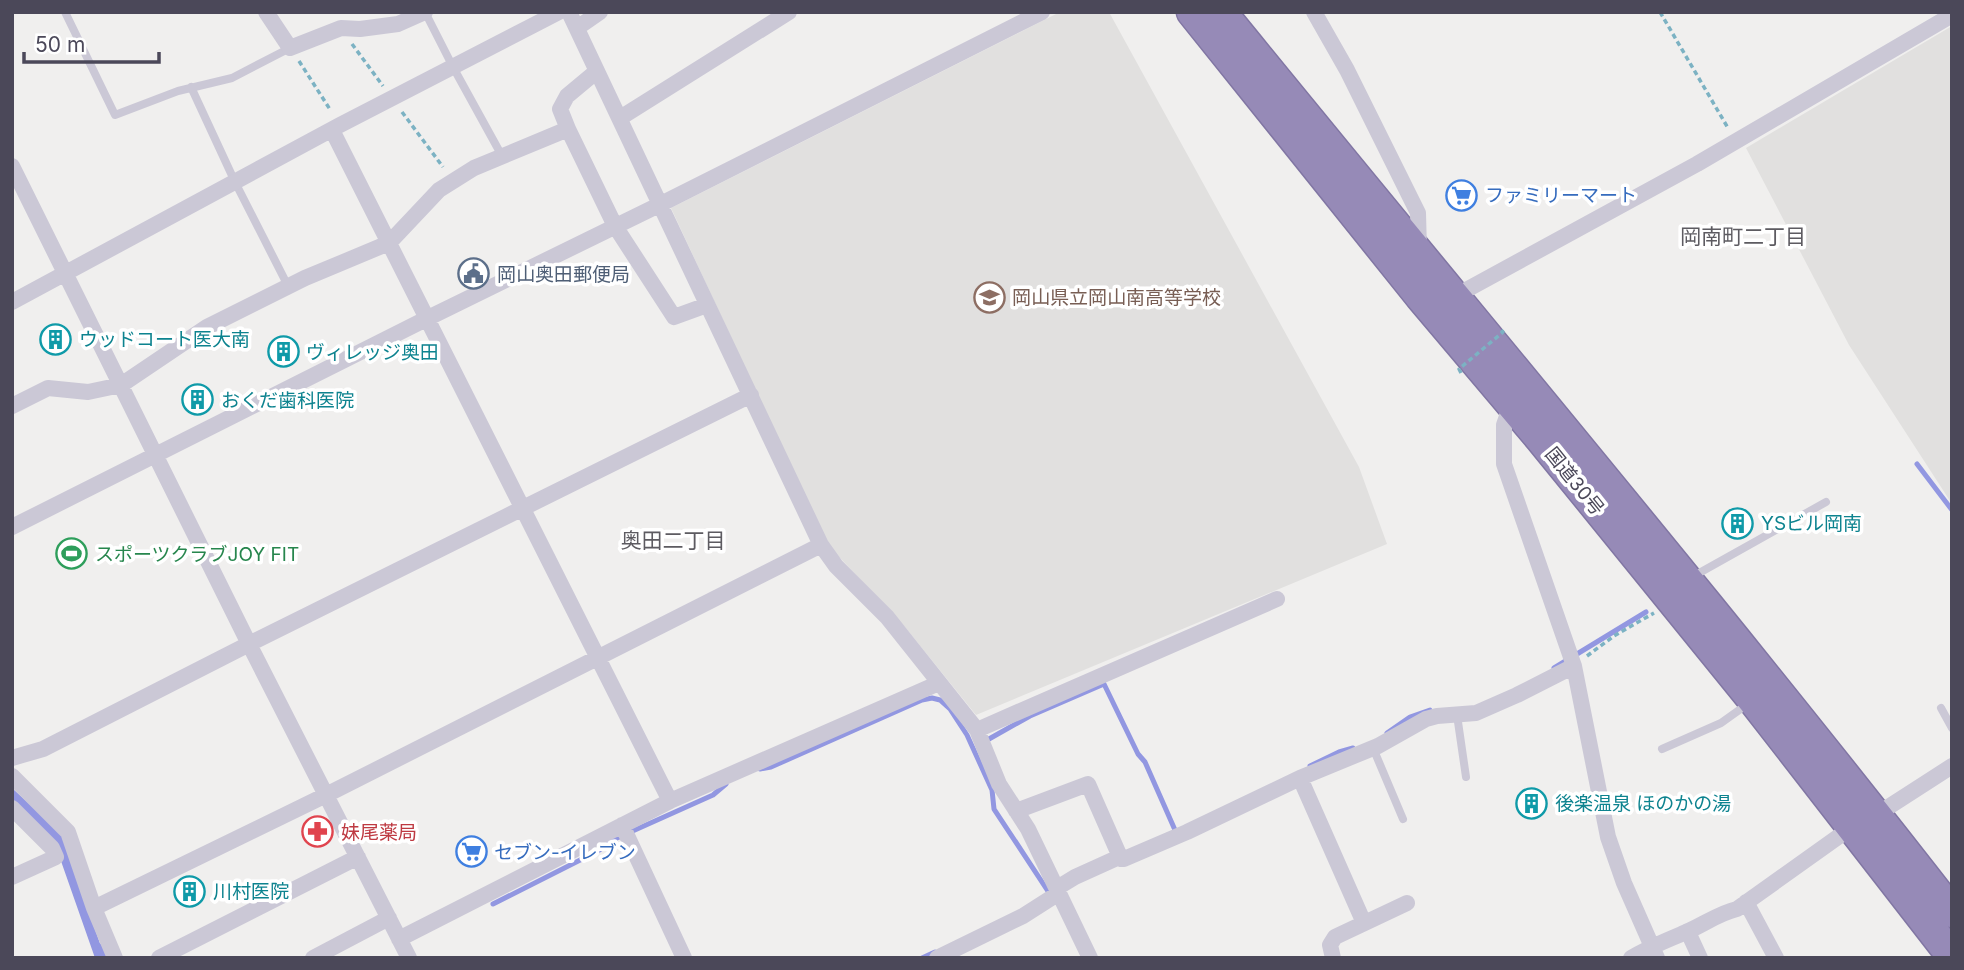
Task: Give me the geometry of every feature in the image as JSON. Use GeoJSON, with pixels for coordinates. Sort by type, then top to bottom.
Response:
{"type":"FeatureCollection","features":[{"type":"Feature","properties":{"kind":"highway","name":"国道30号"},"geometry":{"type":"LineString","coordinates":[[1192,12],[1521,397],[1864,821],[1952,912]]}},
{"type":"Feature","properties":{"kind":"highway","name":"国道30号"},"geometry":{"type":"LineString","coordinates":[[1221,12],[1420,256],[1445,306]]}},
{"type":"Feature","properties":{"kind":"highway","name":"国道30号"},"geometry":{"type":"LineString","coordinates":[[1521,397],[1686,580],[1771,709]]}},
{"type":"Feature","properties":{"kind":"highway","name":"国道30号"},"geometry":{"type":"LineString","coordinates":[[1864,821],[1942,952]]}},
{"type":"Feature","properties":{"kind":"street"},"geometry":{"type":"LineString","coordinates":[[266,12],[290,48],[341,28],[360,29],[398,24],[425,12]]}},
{"type":"Feature","properties":{"kind":"street"},"geometry":{"type":"LineString","coordinates":[[12,302],[336,127],[559,12]]}},
{"type":"Feature","properties":{"kind":"street"},"geometry":{"type":"LineString","coordinates":[[569,12],[821,545],[836,566],[887,617],[977,730],[999,784],[1028,829],[1090,958]]}},
{"type":"Feature","properties":{"kind":"street"},"geometry":{"type":"LineString","coordinates":[[577,28],[600,12]]}},
{"type":"Feature","properties":{"kind":"street"},"geometry":{"type":"LineString","coordinates":[[620,118],[789,12]]}},
{"type":"Feature","properties":{"kind":"street"},"geometry":{"type":"LineString","coordinates":[[12,527],[659,205],[1019,17],[1042,12]]}},
{"type":"Feature","properties":{"kind":"street"},"geometry":{"type":"LineString","coordinates":[[1314,12],[1347,70],[1418,213],[1420,256]]}},
{"type":"Feature","properties":{"kind":"street"},"geometry":{"type":"LineString","coordinates":[[1445,306],[1468,289],[1697,164],[1952,15]]}},
{"type":"Feature","properties":{"kind":"street"},"geometry":{"type":"LineString","coordinates":[[597,71],[567,96],[560,109],[568,129],[615,226],[674,317],[707,305]]}},
{"type":"Feature","properties":{"kind":"street"},"geometry":{"type":"LineString","coordinates":[[336,127],[389,243],[670,801]]}},
{"type":"Feature","properties":{"kind":"street"},"geometry":{"type":"LineString","coordinates":[[12,406],[48,388],[88,392],[121,386],[207,327],[288,286],[389,243],[439,190],[474,168],[568,129]]}},
{"type":"Feature","properties":{"kind":"street"},"geometry":{"type":"LineString","coordinates":[[12,166],[249,644],[409,958]]}},
{"type":"Feature","properties":{"kind":"street"},"geometry":{"type":"LineString","coordinates":[[12,758],[43,749],[751,395]]}},
{"type":"Feature","properties":{"kind":"street"},"geometry":{"type":"LineString","coordinates":[[1521,397],[1504,425],[1504,464],[1572,660],[1608,837],[1624,883],[1654,952]]}},
{"type":"Feature","properties":{"kind":"street"},"geometry":{"type":"LineString","coordinates":[[94,908],[821,545]]}},
{"type":"Feature","properties":{"kind":"street"},"geometry":{"type":"LineString","coordinates":[[977,730],[1277,599]]}},
{"type":"Feature","properties":{"kind":"street"},"geometry":{"type":"LineString","coordinates":[[937,958],[1023,916],[1075,877],[1187,832],[1300,778],[1373,748],[1426,719],[1476,713],[1495,706],[1572,660]]}},
{"type":"Feature","properties":{"kind":"street"},"geometry":{"type":"LineString","coordinates":[[399,939],[625,831],[670,801],[939,683]]}},
{"type":"Feature","properties":{"kind":"street"},"geometry":{"type":"LineString","coordinates":[[1631,958],[1654,952],[1728,911],[1737,909],[1864,821],[1952,766]]}},
{"type":"Feature","properties":{"kind":"street"},"geometry":{"type":"LineString","coordinates":[[12,776],[68,832],[94,908],[115,958]]}},
{"type":"Feature","properties":{"kind":"street"},"geometry":{"type":"LineString","coordinates":[[1300,778],[1364,923]]}},
{"type":"Feature","properties":{"kind":"street"},"geometry":{"type":"LineString","coordinates":[[1016,811],[1088,784],[1121,859]]}},
{"type":"Feature","properties":{"kind":"street"},"geometry":{"type":"LineString","coordinates":[[12,808],[52,848],[56,857],[12,877]]}},
{"type":"Feature","properties":{"kind":"street"},"geometry":{"type":"LineString","coordinates":[[625,831],[684,958]]}},
{"type":"Feature","properties":{"kind":"street"},"geometry":{"type":"LineString","coordinates":[[159,958],[358,857]]}},
{"type":"Feature","properties":{"kind":"street"},"geometry":{"type":"LineString","coordinates":[[1333,958],[1330,945],[1335,937],[1407,902]]}},
{"type":"Feature","properties":{"kind":"street"},"geometry":{"type":"LineString","coordinates":[[1746,902],[1776,958]]}},
{"type":"Feature","properties":{"kind":"street"},"geometry":{"type":"LineString","coordinates":[[313,958],[389,918]]}},
{"type":"Feature","properties":{"kind":"street"},"geometry":{"type":"LineString","coordinates":[[1688,932],[1700,958]]}},
{"type":"Feature","properties":{"kind":"lane"},"geometry":{"type":"LineString","coordinates":[[65,12],[115,115],[178,91],[232,78],[290,48]]}},
{"type":"Feature","properties":{"kind":"lane"},"geometry":{"type":"LineString","coordinates":[[425,12],[502,156]]}},
{"type":"Feature","properties":{"kind":"lane"},"geometry":{"type":"LineString","coordinates":[[191,88],[288,286]]}},
{"type":"Feature","properties":{"kind":"lane"},"geometry":{"type":"LineString","coordinates":[[1686,580],[1826,502]]}},
{"type":"Feature","properties":{"kind":"lane"},"geometry":{"type":"LineString","coordinates":[[1941,708],[1952,729]]}},
{"type":"Feature","properties":{"kind":"lane"},"geometry":{"type":"LineString","coordinates":[[1662,749],[1721,723],[1771,709]]}},
{"type":"Feature","properties":{"kind":"lane"},"geometry":{"type":"LineString","coordinates":[[1457,715],[1466,777]]}},
{"type":"Feature","properties":{"kind":"lane"},"geometry":{"type":"LineString","coordinates":[[1373,748],[1403,819]]}},
{"type":"Feature","properties":{"kind":"path"},"geometry":{"type":"LineString","coordinates":[[1660,12],[1736,141]]}},
{"type":"Feature","properties":{"kind":"path"},"geometry":{"type":"LineString","coordinates":[[290,48],[336,127]]}},
{"type":"Feature","properties":{"kind":"path"},"geometry":{"type":"LineString","coordinates":[[1461,373],[1459,369],[1503,332],[1500,329]]}},
{"type":"Feature","properties":{"kind":"path"},"geometry":{"type":"LineString","coordinates":[[1572,660],[1659,610]]}},
{"type":"Feature","properties":{"kind":"shaded area","name":"岡山県立岡山南高等学校"},"geometry":{"type":"Polygon","coordinates":[[[1060,12],[1109,12],[1359,467],[1387,544],[976,715],[905,627],[827,544],[671,208],[1060,12]]]}},
{"type":"Feature","properties":{"kind":"shaded area"},"geometry":{"type":"Polygon","coordinates":[[[1952,26],[1952,504],[1849,345],[1746,148],[1952,26]]]}},
{"type":"Feature","properties":{"kind":"water"},"geometry":{"type":"Polygon","coordinates":[[[12,788],[62,834],[105,958],[95,958],[55,844],[12,802],[12,788]]]}},
{"type":"Feature","properties":{"kind":"waterway"},"geometry":{"type":"LineString","coordinates":[[1917,464],[1952,510]]}},
{"type":"Feature","properties":{"kind":"waterway"},"geometry":{"type":"LineString","coordinates":[[1554,668],[1646,612]]}},
{"type":"Feature","properties":{"kind":"waterway"},"geometry":{"type":"LineString","coordinates":[[989,739],[1030,716],[1104,684],[1138,754],[1145,762],[1175,830]]}},
{"type":"Feature","properties":{"kind":"waterway"},"geometry":{"type":"LineString","coordinates":[[760,769],[771,767],[922,700],[940,700],[950,709],[967,735],[992,790],[994,809],[1048,891]]}},
{"type":"Feature","properties":{"kind":"waterway"},"geometry":{"type":"LineString","coordinates":[[1387,733],[1410,717],[1430,710]]}},
{"type":"Feature","properties":{"kind":"waterway"},"geometry":{"type":"LineString","coordinates":[[1310,766],[1353,748]]}},
{"type":"Feature","properties":{"kind":"waterway"},"geometry":{"type":"LineString","coordinates":[[493,904],[598,851],[617,838],[713,795],[726,784]]}},
{"type":"Feature","properties":{"kind":"waterway"},"geometry":{"type":"LineString","coordinates":[[100,946],[105,958]]}},
{"type":"Feature","properties":{"kind":"waterway"},"geometry":{"type":"LineString","coordinates":[[922,958],[935,952]]}},
{"type":"Feature","properties":{"kind":"place","name":"ファミリーマート"},"geometry":{"type":"Point","coordinates":[1462,195]}},
{"type":"Feature","properties":{"kind":"place","name":"岡山奥田郵便局"},"geometry":{"type":"Point","coordinates":[474,274]}},
{"type":"Feature","properties":{"kind":"place","name":"岡山県立岡山南高等学校"},"geometry":{"type":"Point","coordinates":[989,297]}},
{"type":"Feature","properties":{"kind":"place","name":"ウッドコート医大南"},"geometry":{"type":"Point","coordinates":[56,339]}},
{"type":"Feature","properties":{"kind":"place","name":"ヴィレッジ奥田"},"geometry":{"type":"Point","coordinates":[283,352]}},
{"type":"Feature","properties":{"kind":"place","name":"おくだ歯科医院"},"geometry":{"type":"Point","coordinates":[198,400]}},
{"type":"Feature","properties":{"kind":"place","name":"YSビル岡南"},"geometry":{"type":"Point","coordinates":[1738,523]}},
{"type":"Feature","properties":{"kind":"place","name":"スポーツクラブJOY FIT"},"geometry":{"type":"Point","coordinates":[72,554]}},
{"type":"Feature","properties":{"kind":"place","name":"後楽温泉 ほのかの湯"},"geometry":{"type":"Point","coordinates":[1532,803]}},
{"type":"Feature","properties":{"kind":"place","name":"妹尾薬局"},"geometry":{"type":"Point","coordinates":[318,832]}},
{"type":"Feature","properties":{"kind":"place","name":"セブン-イレブン"},"geometry":{"type":"Point","coordinates":[471,852]}},
{"type":"Feature","properties":{"kind":"place","name":"川村医院"},"geometry":{"type":"Point","coordinates":[190,891]}},
{"type":"Feature","properties":{"kind":"district","name":"岡南町二丁目"},"geometry":{"type":"Point","coordinates":[1743,237]}},
{"type":"Feature","properties":{"kind":"district","name":"奥田二丁目"},"geometry":{"type":"Point","coordinates":[673,541]}}]}
